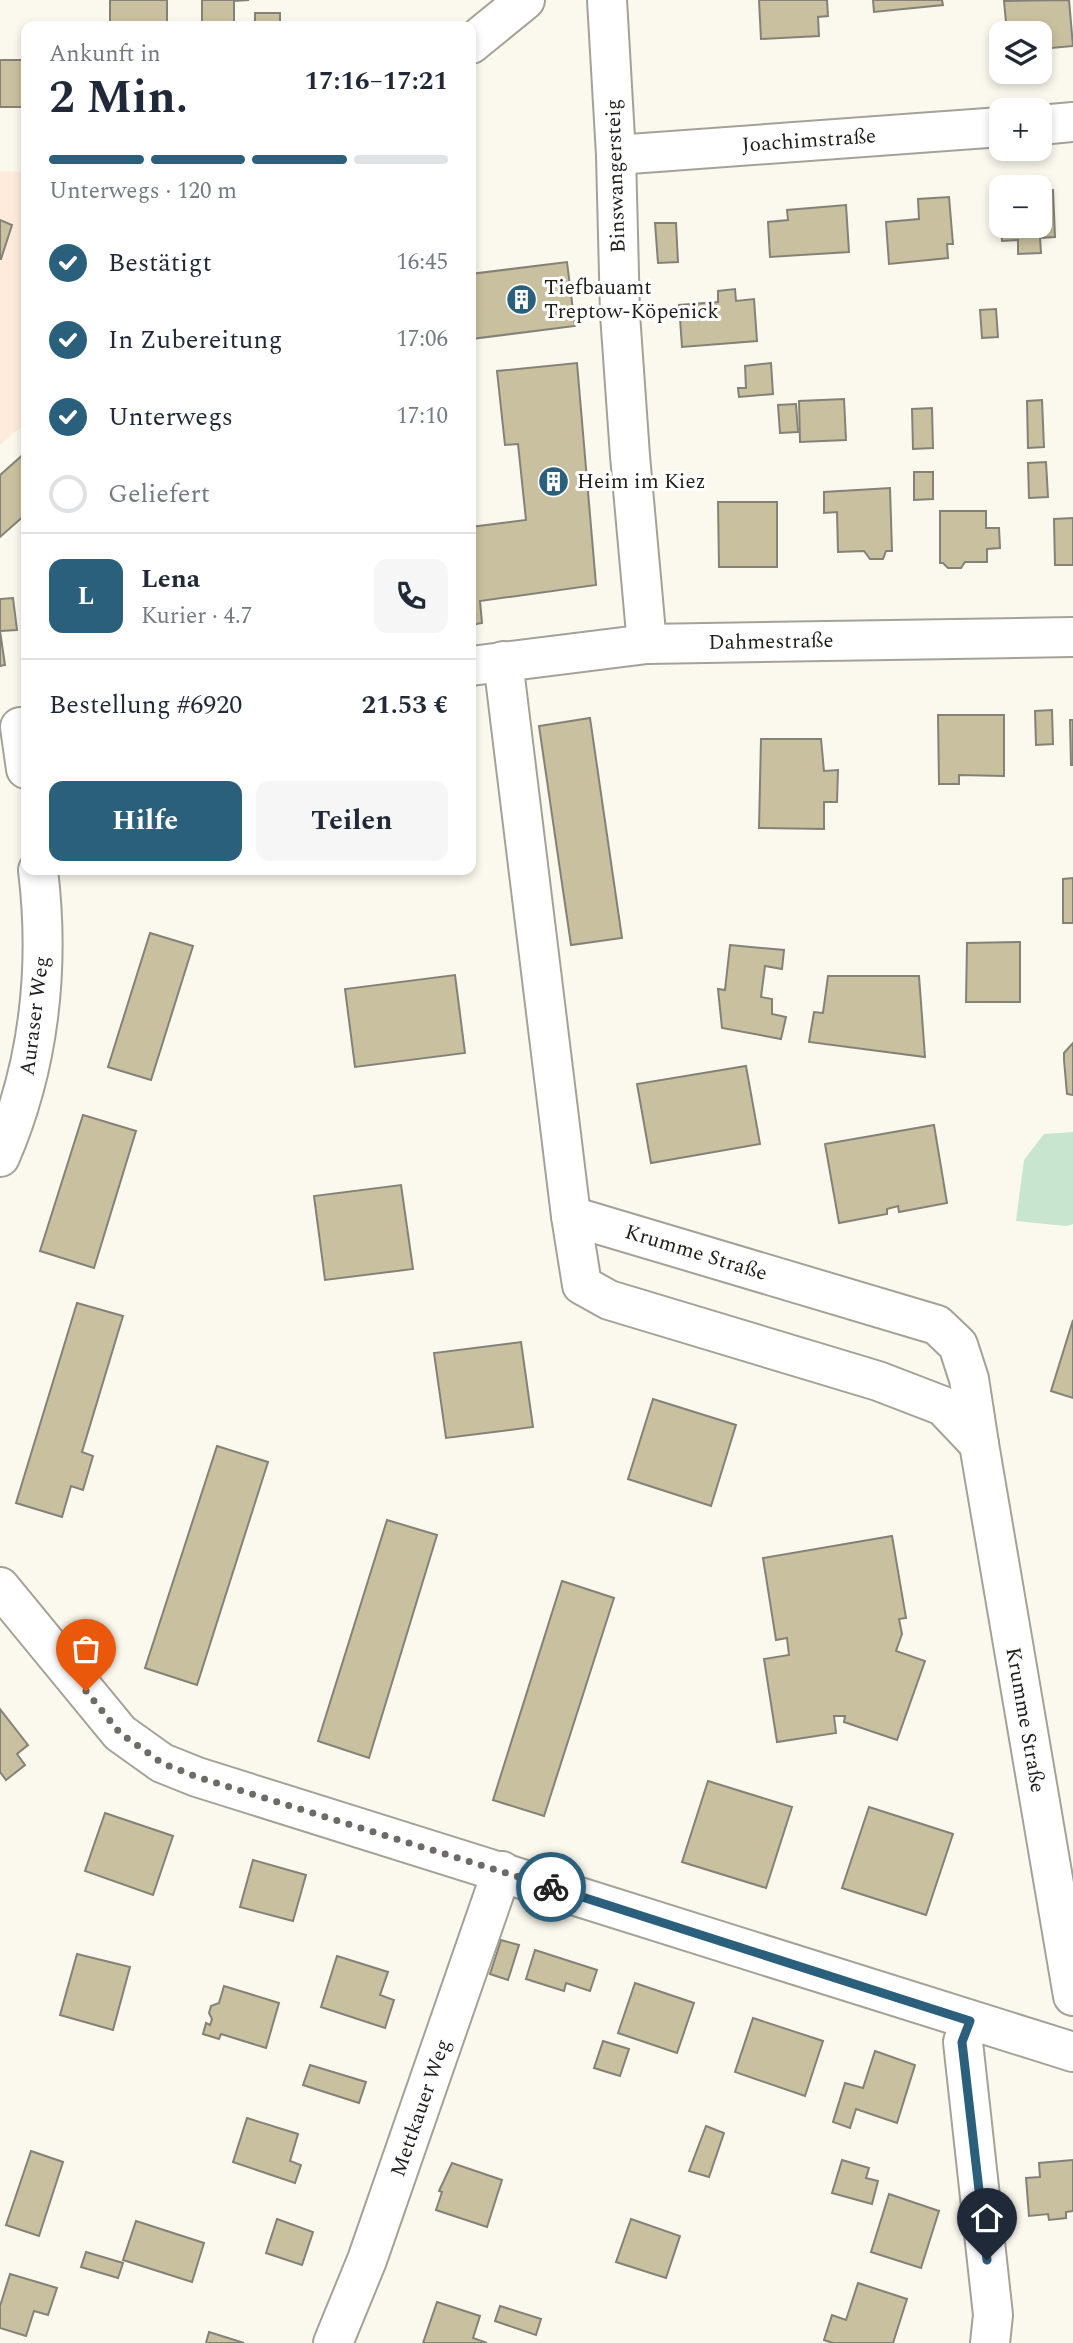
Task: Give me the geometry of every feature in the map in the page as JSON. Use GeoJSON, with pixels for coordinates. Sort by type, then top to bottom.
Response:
{"type":"FeatureCollection","features":[{"type":"Feature","properties":{"kind":"street"},"geometry":{"type":"LineString","coordinates":[[476,40],[525,0]]}},
{"type":"Feature","properties":{"kind":"street","name":"Binswangersteig"},"geometry":{"type":"LineString","coordinates":[[607,0],[617,155],[620,314],[647,644]]}},
{"type":"Feature","properties":{"kind":"street"},"geometry":{"type":"LineString","coordinates":[[1052,124],[1073,122]]}},
{"type":"Feature","properties":{"kind":"street","name":"Joachimstraße"},"geometry":{"type":"LineString","coordinates":[[617,155],[989,128]]}},
{"type":"Feature","properties":{"kind":"street","name":"Dahmestraße"},"geometry":{"type":"LineString","coordinates":[[487,663],[647,644],[1073,637]]}},
{"type":"Feature","properties":{"kind":"street"},"geometry":{"type":"LineString","coordinates":[[487,663],[540,948],[571,1216],[582,1285],[609,1300],[878,1381],[943,1406],[978,1444]]}},
{"type":"Feature","properties":{"kind":"street"},"geometry":{"type":"LineString","coordinates":[[15,727],[21,750]]}},
{"type":"Feature","properties":{"kind":"street","name":"Auraser Weg"},"geometry":{"type":"LineString","coordinates":[[0,1157],[13,1128],[27,1083],[41,999],[44,953],[43,905],[39,875]]}},
{"type":"Feature","properties":{"kind":"street","name":"Krumme Straße"},"geometry":{"type":"LineString","coordinates":[[571,1216],[937,1325],[958,1345],[969,1379],[1073,1997]]}},
{"type":"Feature","properties":{"kind":"street"},"geometry":{"type":"LineString","coordinates":[[0,1587],[120,1733],[162,1763],[197,1777],[502,1871],[970,2021],[1071,2042]]}},
{"type":"Feature","properties":{"kind":"street","name":"Mettkauer Weg"},"geometry":{"type":"LineString","coordinates":[[333,2343],[367,2260],[502,1871]]}},
{"type":"Feature","properties":{"kind":"street"},"geometry":{"type":"LineString","coordinates":[[970,2021],[962,2042],[993,2315],[990,2343]]}},
{"type":"Feature","properties":{"kind":"shaded area"},"geometry":{"type":"Polygon","coordinates":[[[0,171],[21,172],[21,427],[0,445],[0,171]]]}},
{"type":"Feature","properties":{"kind":"green space"},"geometry":{"type":"Polygon","coordinates":[[[1073,1132],[1073,1224],[1066,1226],[1016,1221],[1024,1160],[1044,1134],[1073,1132]]]}},
{"type":"Feature","properties":{"kind":"building"},"geometry":{"type":"Polygon","coordinates":[[[110,0],[167,0],[167,21],[110,21],[110,0]]]}},
{"type":"Feature","properties":{"kind":"building"},"geometry":{"type":"Polygon","coordinates":[[[202,0],[249,0],[234,1],[234,21],[202,21],[202,0]]]}},
{"type":"Feature","properties":{"kind":"building"},"geometry":{"type":"Polygon","coordinates":[[[759,0],[827,0],[828,16],[818,17],[819,36],[761,39],[759,0]]]}},
{"type":"Feature","properties":{"kind":"building"},"geometry":{"type":"Polygon","coordinates":[[[873,0],[942,0],[943,5],[874,12],[873,0]]]}},
{"type":"Feature","properties":{"kind":"building"},"geometry":{"type":"Polygon","coordinates":[[[1069,0],[1073,46],[1052,48],[1052,21],[1006,21],[1004,1],[1069,0]]]}},
{"type":"Feature","properties":{"kind":"building"},"geometry":{"type":"Polygon","coordinates":[[[255,13],[280,13],[280,21],[255,21],[255,13]]]}},
{"type":"Feature","properties":{"kind":"building"},"geometry":{"type":"Polygon","coordinates":[[[0,60],[21,60],[21,107],[0,107],[0,60]]]}},
{"type":"Feature","properties":{"kind":"building"},"geometry":{"type":"Polygon","coordinates":[[[1052,190],[1055,237],[1052,237],[1052,190]]]}},
{"type":"Feature","properties":{"kind":"building"},"geometry":{"type":"Polygon","coordinates":[[[949,197],[953,244],[947,244],[948,258],[889,264],[886,222],[919,219],[918,199],[949,197]]]}},
{"type":"Feature","properties":{"kind":"building"},"geometry":{"type":"Polygon","coordinates":[[[846,205],[849,252],[770,257],[768,222],[788,220],[787,210],[846,205]]]}},
{"type":"Feature","properties":{"kind":"building"},"geometry":{"type":"Polygon","coordinates":[[[0,220],[12,225],[1,259],[0,259],[0,220]]]}},
{"type":"Feature","properties":{"kind":"building"},"geometry":{"type":"Polygon","coordinates":[[[655,223],[676,223],[678,262],[658,263],[655,223]]]}},
{"type":"Feature","properties":{"kind":"building"},"geometry":{"type":"Polygon","coordinates":[[[1002,238],[1040,238],[1041,253],[1018,254],[1018,240],[1002,241],[1002,238]]]}},
{"type":"Feature","properties":{"kind":"building","name":"Tiefbauamt Treptow-Köpenick"},"geometry":{"type":"Polygon","coordinates":[[[567,262],[575,326],[476,338],[476,273],[567,262]]]}},
{"type":"Feature","properties":{"kind":"building"},"geometry":{"type":"Polygon","coordinates":[[[735,289],[736,301],[754,299],[757,341],[682,347],[679,305],[718,302],[718,291],[735,289]]]}},
{"type":"Feature","properties":{"kind":"building"},"geometry":{"type":"Polygon","coordinates":[[[996,309],[998,337],[982,338],[980,310],[996,309]]]}},
{"type":"Feature","properties":{"kind":"building","name":"Heim im Kiez"},"geometry":{"type":"Polygon","coordinates":[[[577,363],[596,585],[480,601],[482,623],[476,624],[476,526],[526,520],[518,444],[505,445],[497,371],[577,363]]]}},
{"type":"Feature","properties":{"kind":"building"},"geometry":{"type":"Polygon","coordinates":[[[771,363],[773,394],[739,397],[738,388],[746,388],[745,366],[771,363]]]}},
{"type":"Feature","properties":{"kind":"building"},"geometry":{"type":"Polygon","coordinates":[[[844,399],[846,440],[800,442],[799,401],[844,399]]]}},
{"type":"Feature","properties":{"kind":"building"},"geometry":{"type":"Polygon","coordinates":[[[1042,400],[1044,447],[1028,448],[1027,401],[1042,400]]]}},
{"type":"Feature","properties":{"kind":"building"},"geometry":{"type":"Polygon","coordinates":[[[796,404],[798,432],[780,433],[778,405],[796,404]]]}},
{"type":"Feature","properties":{"kind":"building"},"geometry":{"type":"Polygon","coordinates":[[[932,408],[933,448],[913,449],[912,409],[932,408]]]}},
{"type":"Feature","properties":{"kind":"building"},"geometry":{"type":"Polygon","coordinates":[[[21,456],[21,518],[0,537],[0,475],[21,456]]]}},
{"type":"Feature","properties":{"kind":"building"},"geometry":{"type":"Polygon","coordinates":[[[1046,462],[1048,497],[1029,498],[1028,463],[1046,462]]]}},
{"type":"Feature","properties":{"kind":"building"},"geometry":{"type":"Polygon","coordinates":[[[914,472],[933,472],[933,499],[914,500],[914,472]]]}},
{"type":"Feature","properties":{"kind":"building"},"geometry":{"type":"Polygon","coordinates":[[[890,488],[892,551],[886,551],[883,559],[870,559],[864,551],[838,552],[837,512],[824,513],[824,492],[890,488]]]}},
{"type":"Feature","properties":{"kind":"building"},"geometry":{"type":"Polygon","coordinates":[[[718,502],[777,502],[777,567],[719,567],[718,502]]]}},
{"type":"Feature","properties":{"kind":"building"},"geometry":{"type":"Polygon","coordinates":[[[940,511],[986,511],[986,528],[999,528],[1000,548],[987,549],[987,562],[965,562],[961,568],[948,568],[940,563],[940,511]]]}},
{"type":"Feature","properties":{"kind":"building"},"geometry":{"type":"Polygon","coordinates":[[[1073,518],[1073,565],[1055,565],[1054,519],[1073,518]]]}},
{"type":"Feature","properties":{"kind":"building"},"geometry":{"type":"Polygon","coordinates":[[[13,598],[17,630],[0,631],[0,599],[13,598]]]}},
{"type":"Feature","properties":{"kind":"building"},"geometry":{"type":"Polygon","coordinates":[[[0,631],[5,665],[0,666],[0,631]]]}},
{"type":"Feature","properties":{"kind":"building"},"geometry":{"type":"Polygon","coordinates":[[[1052,710],[1053,744],[1036,745],[1035,711],[1052,710]]]}},
{"type":"Feature","properties":{"kind":"building"},"geometry":{"type":"Polygon","coordinates":[[[938,715],[1004,715],[1004,776],[959,775],[959,784],[939,784],[938,715]]]}},
{"type":"Feature","properties":{"kind":"building"},"geometry":{"type":"Polygon","coordinates":[[[590,718],[622,938],[571,945],[539,726],[590,718]]]}},
{"type":"Feature","properties":{"kind":"building"},"geometry":{"type":"Polygon","coordinates":[[[1070,720],[1073,720],[1073,765],[1071,765],[1070,720]]]}},
{"type":"Feature","properties":{"kind":"building"},"geometry":{"type":"Polygon","coordinates":[[[761,739],[821,739],[824,771],[838,770],[837,802],[824,802],[824,829],[759,828],[761,739]]]}},
{"type":"Feature","properties":{"kind":"building"},"geometry":{"type":"Polygon","coordinates":[[[1073,878],[1073,923],[1063,923],[1063,879],[1073,878]]]}},
{"type":"Feature","properties":{"kind":"building"},"geometry":{"type":"Polygon","coordinates":[[[150,933],[193,946],[151,1080],[108,1067],[150,933]]]}},
{"type":"Feature","properties":{"kind":"building"},"geometry":{"type":"Polygon","coordinates":[[[1020,942],[1020,1002],[966,1002],[967,943],[1020,942]]]}},
{"type":"Feature","properties":{"kind":"building"},"geometry":{"type":"Polygon","coordinates":[[[730,945],[784,950],[782,969],[765,966],[761,997],[772,999],[772,1014],[786,1017],[781,1039],[722,1028],[718,989],[725,990],[730,945]]]}},
{"type":"Feature","properties":{"kind":"building"},"geometry":{"type":"Polygon","coordinates":[[[455,975],[465,1053],[355,1067],[345,989],[455,975]]]}},
{"type":"Feature","properties":{"kind":"building"},"geometry":{"type":"Polygon","coordinates":[[[828,976],[919,976],[925,1057],[809,1042],[814,1012],[823,1013],[828,976]]]}},
{"type":"Feature","properties":{"kind":"building"},"geometry":{"type":"Polygon","coordinates":[[[1073,1043],[1073,1095],[1067,1094],[1064,1053],[1073,1043]]]}},
{"type":"Feature","properties":{"kind":"building"},"geometry":{"type":"Polygon","coordinates":[[[746,1066],[760,1144],[651,1163],[637,1084],[746,1066]]]}},
{"type":"Feature","properties":{"kind":"building"},"geometry":{"type":"Polygon","coordinates":[[[83,1115],[136,1131],[94,1268],[40,1251],[83,1115]]]}},
{"type":"Feature","properties":{"kind":"building"},"geometry":{"type":"Polygon","coordinates":[[[934,1125],[947,1203],[899,1212],[898,1206],[887,1209],[887,1214],[839,1223],[825,1144],[934,1125]]]}},
{"type":"Feature","properties":{"kind":"building"},"geometry":{"type":"Polygon","coordinates":[[[401,1185],[413,1269],[325,1280],[314,1196],[401,1185]]]}},
{"type":"Feature","properties":{"kind":"building"},"geometry":{"type":"Polygon","coordinates":[[[77,1303],[123,1316],[82,1452],[93,1456],[83,1490],[71,1486],[62,1517],[16,1503],[77,1303]]]}},
{"type":"Feature","properties":{"kind":"building"},"geometry":{"type":"Polygon","coordinates":[[[1073,1320],[1073,1398],[1051,1391],[1073,1320]]]}},
{"type":"Feature","properties":{"kind":"building"},"geometry":{"type":"Polygon","coordinates":[[[521,1342],[533,1427],[446,1438],[434,1353],[521,1342]]]}},
{"type":"Feature","properties":{"kind":"building"},"geometry":{"type":"Polygon","coordinates":[[[653,1399],[736,1425],[711,1506],[628,1479],[653,1399]]]}},
{"type":"Feature","properties":{"kind":"building"},"geometry":{"type":"Polygon","coordinates":[[[217,1446],[268,1462],[197,1685],[145,1668],[217,1446]]]}},
{"type":"Feature","properties":{"kind":"building"},"geometry":{"type":"Polygon","coordinates":[[[387,1520],[437,1535],[369,1758],[318,1741],[387,1520]]]}},
{"type":"Feature","properties":{"kind":"building"},"geometry":{"type":"Polygon","coordinates":[[[892,1536],[906,1618],[899,1619],[902,1634],[896,1651],[925,1661],[897,1740],[844,1722],[845,1716],[834,1716],[836,1733],[777,1742],[764,1659],[789,1655],[787,1638],[776,1640],[763,1558],[892,1536]]]}},
{"type":"Feature","properties":{"kind":"building"},"geometry":{"type":"Polygon","coordinates":[[[562,1581],[614,1598],[544,1816],[493,1800],[562,1581]]]}},
{"type":"Feature","properties":{"kind":"building"},"geometry":{"type":"Polygon","coordinates":[[[0,1709],[28,1745],[17,1754],[25,1765],[6,1780],[0,1772],[0,1709]]]}},
{"type":"Feature","properties":{"kind":"building"},"geometry":{"type":"Polygon","coordinates":[[[708,1781],[792,1807],[766,1888],[682,1862],[708,1781]]]}},
{"type":"Feature","properties":{"kind":"building"},"geometry":{"type":"Polygon","coordinates":[[[869,1807],[953,1834],[926,1915],[842,1888],[869,1807]]]}},
{"type":"Feature","properties":{"kind":"building"},"geometry":{"type":"Polygon","coordinates":[[[105,1813],[173,1836],[153,1895],[85,1871],[105,1813]]]}},
{"type":"Feature","properties":{"kind":"building"},"geometry":{"type":"Polygon","coordinates":[[[253,1860],[306,1875],[293,1921],[240,1907],[253,1860]]]}},
{"type":"Feature","properties":{"kind":"building"},"geometry":{"type":"Polygon","coordinates":[[[501,1940],[519,1945],[508,1980],[490,1974],[501,1940]]]}},
{"type":"Feature","properties":{"kind":"building"},"geometry":{"type":"Polygon","coordinates":[[[535,1950],[597,1970],[590,1991],[566,1983],[564,1991],[526,1979],[535,1950]]]}},
{"type":"Feature","properties":{"kind":"building"},"geometry":{"type":"Polygon","coordinates":[[[77,1954],[130,1967],[113,2030],[60,2015],[77,1954]]]}},
{"type":"Feature","properties":{"kind":"building"},"geometry":{"type":"Polygon","coordinates":[[[337,1956],[388,1972],[380,1995],[394,2000],[385,2028],[321,2007],[337,1956]]]}},
{"type":"Feature","properties":{"kind":"building"},"geometry":{"type":"Polygon","coordinates":[[[635,1983],[694,2003],[677,2053],[618,2033],[635,1983]]]}},
{"type":"Feature","properties":{"kind":"building"},"geometry":{"type":"Polygon","coordinates":[[[224,1986],[279,2003],[266,2048],[221,2034],[219,2039],[203,2034],[206,2023],[210,2025],[212,2019],[209,2013],[211,2006],[219,2003],[224,1986]]]}},
{"type":"Feature","properties":{"kind":"building"},"geometry":{"type":"Polygon","coordinates":[[[753,2018],[823,2041],[805,2096],[735,2072],[753,2018]]]}},
{"type":"Feature","properties":{"kind":"building"},"geometry":{"type":"Polygon","coordinates":[[[603,2041],[629,2049],[620,2076],[594,2068],[603,2041]]]}},
{"type":"Feature","properties":{"kind":"building"},"geometry":{"type":"Polygon","coordinates":[[[875,2051],[915,2065],[897,2123],[856,2109],[850,2128],[833,2122],[845,2083],[863,2088],[875,2051]]]}},
{"type":"Feature","properties":{"kind":"building"},"geometry":{"type":"Polygon","coordinates":[[[310,2065],[366,2082],[359,2103],[303,2085],[310,2065]]]}},
{"type":"Feature","properties":{"kind":"building"},"geometry":{"type":"Polygon","coordinates":[[[247,2118],[298,2134],[290,2161],[301,2165],[295,2183],[233,2162],[247,2118]]]}},
{"type":"Feature","properties":{"kind":"building"},"geometry":{"type":"Polygon","coordinates":[[[706,2126],[724,2133],[709,2177],[689,2171],[706,2126]]]}},
{"type":"Feature","properties":{"kind":"building"},"geometry":{"type":"Polygon","coordinates":[[[31,2151],[63,2162],[39,2236],[6,2225],[31,2151]]]}},
{"type":"Feature","properties":{"kind":"building"},"geometry":{"type":"Polygon","coordinates":[[[842,2160],[869,2168],[866,2178],[878,2181],[872,2204],[832,2193],[842,2160]]]}},
{"type":"Feature","properties":{"kind":"building"},"geometry":{"type":"Polygon","coordinates":[[[1073,2160],[1073,2211],[1066,2212],[1066,2218],[1049,2220],[1048,2214],[1029,2216],[1026,2178],[1040,2177],[1039,2163],[1073,2160]]]}},
{"type":"Feature","properties":{"kind":"building"},"geometry":{"type":"Polygon","coordinates":[[[452,2163],[502,2180],[487,2227],[436,2210],[442,2192],[439,2191],[452,2163]]]}},
{"type":"Feature","properties":{"kind":"building"},"geometry":{"type":"Polygon","coordinates":[[[889,2194],[939,2211],[921,2268],[871,2252],[889,2194]]]}},
{"type":"Feature","properties":{"kind":"building"},"geometry":{"type":"Polygon","coordinates":[[[277,2219],[313,2232],[302,2265],[266,2253],[277,2219]]]}},
{"type":"Feature","properties":{"kind":"building"},"geometry":{"type":"Polygon","coordinates":[[[631,2219],[680,2236],[666,2278],[616,2262],[631,2219]]]}},
{"type":"Feature","properties":{"kind":"building"},"geometry":{"type":"Polygon","coordinates":[[[136,2221],[204,2243],[192,2282],[123,2260],[136,2221]]]}},
{"type":"Feature","properties":{"kind":"building"},"geometry":{"type":"Polygon","coordinates":[[[86,2252],[123,2263],[118,2278],[81,2267],[86,2252]]]}},
{"type":"Feature","properties":{"kind":"building"},"geometry":{"type":"Polygon","coordinates":[[[10,2274],[57,2288],[48,2315],[34,2311],[26,2336],[0,2328],[0,2306],[10,2274]]]}},
{"type":"Feature","properties":{"kind":"building"},"geometry":{"type":"Polygon","coordinates":[[[858,2283],[907,2299],[893,2343],[833,2343],[824,2340],[832,2315],[846,2320],[858,2283]]]}},
{"type":"Feature","properties":{"kind":"building"},"geometry":{"type":"Polygon","coordinates":[[[437,2302],[480,2316],[473,2338],[487,2343],[423,2343],[437,2302]]]}},
{"type":"Feature","properties":{"kind":"building"},"geometry":{"type":"Polygon","coordinates":[[[500,2306],[541,2319],[536,2335],[495,2321],[500,2306]]]}},
{"type":"Feature","properties":{"kind":"building"},"geometry":{"type":"Polygon","coordinates":[[[209,2332],[244,2343],[206,2343],[209,2332]]]}},
{"type":"Feature","properties":{"kind":"way so far"},"geometry":{"type":"LineString","coordinates":[[86,1691],[120,1733],[162,1763],[197,1777],[551,1887]]}},
{"type":"Feature","properties":{"kind":"place","name":"Tiefbauamt Treptow-Köpenick"},"geometry":{"type":"Point","coordinates":[521,300]}},
{"type":"Feature","properties":{"kind":"place","name":"Heim im Kiez"},"geometry":{"type":"Point","coordinates":[554,482]}},
{"type":"Feature","properties":{"kind":"route"},"geometry":{"type":"LineString","coordinates":[[551,1887],[970,2021],[962,2042],[987,2260]]}}]}
